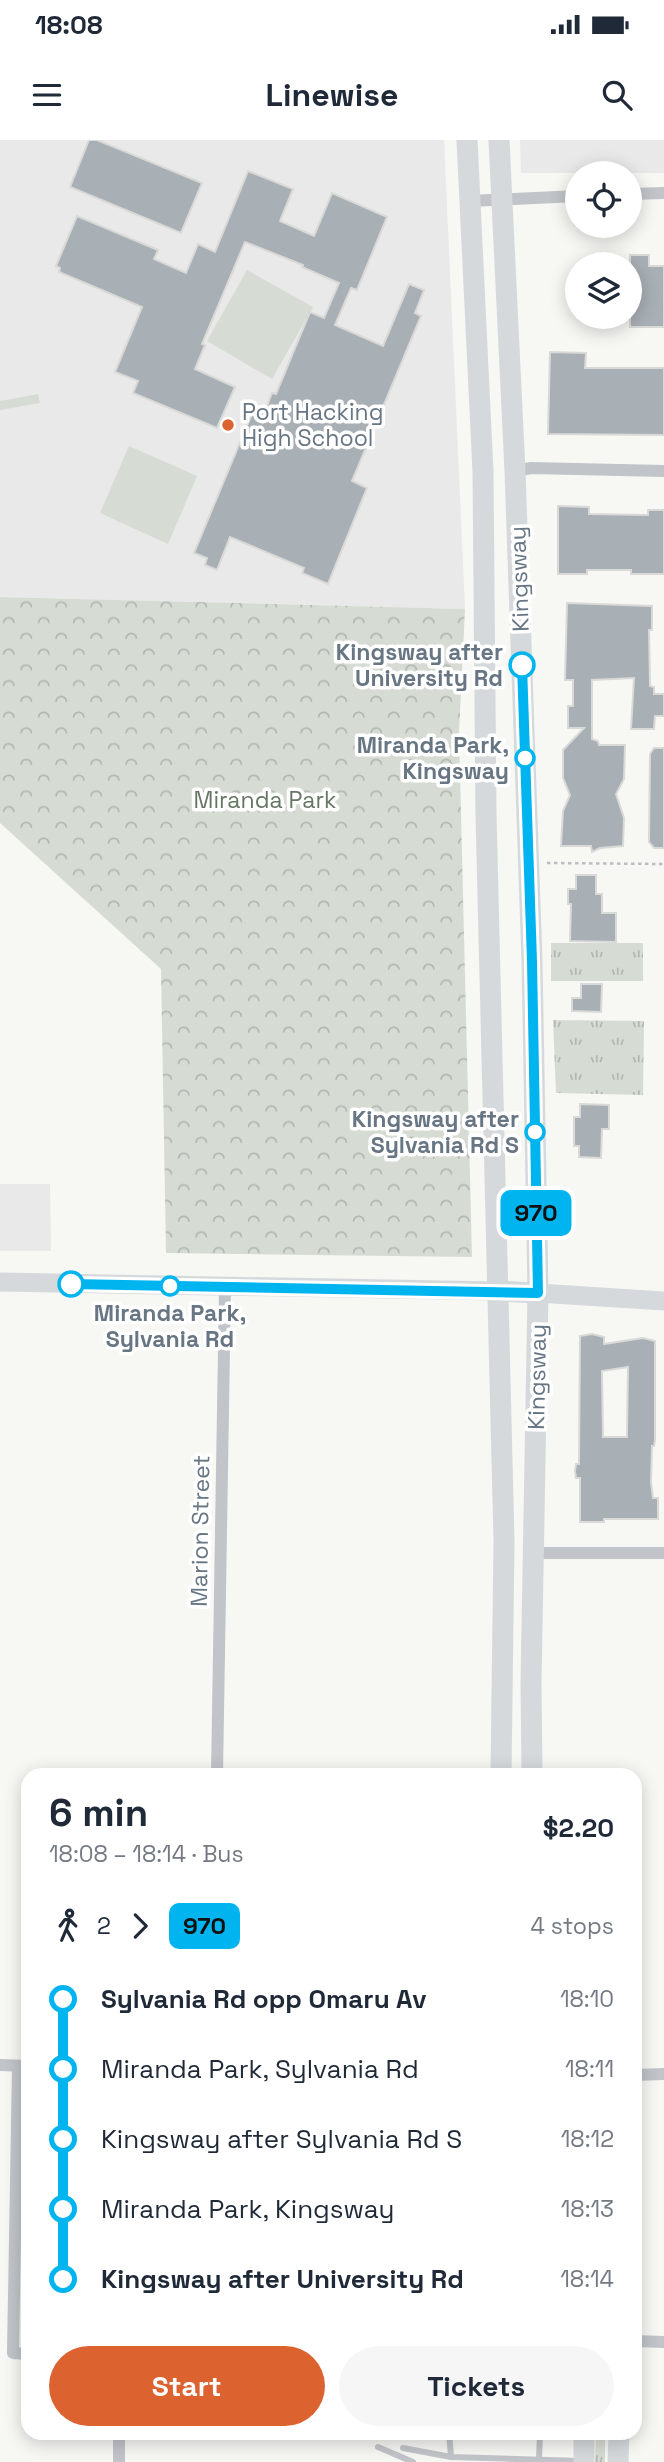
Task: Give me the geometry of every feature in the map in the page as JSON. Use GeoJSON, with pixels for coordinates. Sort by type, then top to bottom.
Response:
{"type":"FeatureCollection","features":[{"type":"Feature","properties":{"kind":"main road","name":"Kingsway"},"geometry":{"type":"LineString","coordinates":[[467,140],[482,472],[486,815],[504,1541],[501,1768]]}},
{"type":"Feature","properties":{"kind":"main road","name":"Kingsway"},"geometry":{"type":"LineString","coordinates":[[499,140],[515,471],[532,961],[538,1293],[532,1768]]}},
{"type":"Feature","properties":{"kind":"main road"},"geometry":{"type":"LineString","coordinates":[[482,472],[515,471]]}},
{"type":"Feature","properties":{"kind":"main road"},"geometry":{"type":"LineString","coordinates":[[497,1291],[538,1293]]}},
{"type":"Feature","properties":{"kind":"main road"},"geometry":{"type":"LineString","coordinates":[[584,2440],[584,2462]]}},
{"type":"Feature","properties":{"kind":"main road"},"geometry":{"type":"LineString","coordinates":[[618,2462],[619,2440]]}},
{"type":"Feature","properties":{"kind":"street"},"geometry":{"type":"LineString","coordinates":[[642,194],[664,193]]}},
{"type":"Feature","properties":{"kind":"street"},"geometry":{"type":"LineString","coordinates":[[469,201],[565,197]]}},
{"type":"Feature","properties":{"kind":"street"},"geometry":{"type":"LineString","coordinates":[[515,471],[531,468],[664,471]]}},
{"type":"Feature","properties":{"kind":"street"},"geometry":{"type":"LineString","coordinates":[[0,1282],[497,1291]]}},
{"type":"Feature","properties":{"kind":"street","name":"Marion Street"},"geometry":{"type":"LineString","coordinates":[[217,1768],[225,1288]]}},
{"type":"Feature","properties":{"kind":"street"},"geometry":{"type":"LineString","coordinates":[[538,1293],[664,1301]]}},
{"type":"Feature","properties":{"kind":"street"},"geometry":{"type":"LineString","coordinates":[[533,1553],[664,1553]]}},
{"type":"Feature","properties":{"kind":"street"},"geometry":{"type":"LineString","coordinates":[[0,2065],[21,2066]]}},
{"type":"Feature","properties":{"kind":"street"},"geometry":{"type":"LineString","coordinates":[[642,2075],[664,2074]]}},
{"type":"Feature","properties":{"kind":"street"},"geometry":{"type":"LineString","coordinates":[[21,2123],[13,2353],[21,2354]]}},
{"type":"Feature","properties":{"kind":"street"},"geometry":{"type":"LineString","coordinates":[[642,2341],[664,2342]]}},
{"type":"Feature","properties":{"kind":"street"},"geometry":{"type":"LineString","coordinates":[[118,2440],[119,2462]]}},
{"type":"Feature","properties":{"kind":"lane"},"geometry":{"type":"LineString","coordinates":[[451,2440],[456,2459]]}},
{"type":"Feature","properties":{"kind":"lane"},"geometry":{"type":"LineString","coordinates":[[538,2460],[539,2440]]}},
{"type":"Feature","properties":{"kind":"lane"},"geometry":{"type":"LineString","coordinates":[[378,2447],[413,2462]]}},
{"type":"Feature","properties":{"kind":"lane"},"geometry":{"type":"LineString","coordinates":[[403,2448],[456,2459],[584,2462]]}},
{"type":"Feature","properties":{"kind":"path"},"geometry":{"type":"LineString","coordinates":[[547,863],[664,864]]}},
{"type":"Feature","properties":{"kind":"shaded area","name":"Port Hacking High School"},"geometry":{"type":"Polygon","coordinates":[[[0,140],[444,140],[465,609],[0,597],[0,140]]]}},
{"type":"Feature","properties":{"kind":"shaded area"},"geometry":{"type":"Polygon","coordinates":[[[520,140],[664,140],[664,173],[642,173],[642,161],[565,161],[565,173],[521,173],[520,140]]]}},
{"type":"Feature","properties":{"kind":"shaded area"},"geometry":{"type":"Polygon","coordinates":[[[0,1184],[50,1184],[51,1251],[0,1251],[0,1184]]]}},
{"type":"Feature","properties":{"kind":"green space"},"geometry":{"type":"Polygon","coordinates":[[[247,270],[313,307],[272,379],[207,341],[247,270]]]}},
{"type":"Feature","properties":{"kind":"green space"},"geometry":{"type":"Polygon","coordinates":[[[38,394],[40,403],[0,410],[0,401],[38,394]]]}},
{"type":"Feature","properties":{"kind":"green space"},"geometry":{"type":"Polygon","coordinates":[[[129,446],[197,476],[168,544],[100,513],[129,446]]]}},
{"type":"Feature","properties":{"kind":"green space","name":"Miranda Park"},"geometry":{"type":"Polygon","coordinates":[[[0,597],[465,609],[459,733],[472,1257],[166,1253],[161,969],[0,823],[0,597]]]}},
{"type":"Feature","properties":{"kind":"green space"},"geometry":{"type":"Polygon","coordinates":[[[551,943],[643,943],[643,981],[551,981],[551,943]]]}},
{"type":"Feature","properties":{"kind":"green space"},"geometry":{"type":"Polygon","coordinates":[[[553,1020],[644,1021],[643,1095],[556,1093],[553,1020]]]}},
{"type":"Feature","properties":{"kind":"green space"},"geometry":{"type":"Polygon","coordinates":[[[596,2440],[605,2440],[605,2462],[595,2462],[596,2440]]]}},
{"type":"Feature","properties":{"kind":"building"},"geometry":{"type":"Polygon","coordinates":[[[89,140],[97,140],[202,183],[181,233],[70,187],[89,140]]]}},
{"type":"Feature","properties":{"kind":"building"},"geometry":{"type":"Polygon","coordinates":[[[248,171],[293,189],[280,221],[314,236],[332,193],[387,217],[357,290],[351,288],[335,325],[383,346],[409,284],[424,290],[415,313],[421,316],[352,481],[367,488],[328,584],[302,573],[304,568],[230,537],[217,570],[205,565],[207,558],[194,553],[256,404],[266,409],[272,393],[276,394],[310,312],[324,318],[339,283],[302,267],[303,265],[245,242],[202,344],[205,345],[195,369],[235,387],[217,428],[133,393],[138,381],[115,372],[142,307],[59,272],[60,268],[56,266],[77,216],[158,250],[154,259],[186,273],[198,244],[215,252],[248,171]]]}},
{"type":"Feature","properties":{"kind":"building"},"geometry":{"type":"Polygon","coordinates":[[[642,255],[649,255],[649,266],[664,266],[664,327],[642,327],[642,255]]]}},
{"type":"Feature","properties":{"kind":"building"},"geometry":{"type":"Polygon","coordinates":[[[550,352],[586,353],[585,368],[664,368],[664,435],[548,434],[550,352]]]}},
{"type":"Feature","properties":{"kind":"building"},"geometry":{"type":"Polygon","coordinates":[[[558,506],[589,507],[589,514],[648,515],[648,510],[664,510],[664,574],[631,574],[631,570],[587,570],[587,574],[558,574],[558,506]]]}},
{"type":"Feature","properties":{"kind":"building"},"geometry":{"type":"Polygon","coordinates":[[[567,603],[652,606],[652,630],[649,630],[650,686],[654,687],[654,694],[664,694],[664,716],[655,716],[654,729],[631,729],[634,678],[592,680],[592,739],[598,741],[599,745],[625,745],[624,779],[616,794],[624,818],[623,846],[600,848],[592,852],[591,846],[561,846],[563,811],[570,795],[563,778],[563,750],[584,728],[568,728],[568,706],[573,706],[573,680],[565,680],[567,603]]]}},
{"type":"Feature","properties":{"kind":"building"},"geometry":{"type":"Polygon","coordinates":[[[654,748],[664,748],[664,848],[654,848],[649,842],[650,754],[654,748]]]}},
{"type":"Feature","properties":{"kind":"building"},"geometry":{"type":"Polygon","coordinates":[[[576,875],[596,875],[596,894],[602,894],[602,913],[616,913],[616,942],[570,941],[571,904],[568,904],[568,889],[576,889],[576,875]]]}},
{"type":"Feature","properties":{"kind":"building"},"geometry":{"type":"Polygon","coordinates":[[[581,984],[602,984],[601,1012],[572,1011],[572,998],[581,998],[581,984]]]}},
{"type":"Feature","properties":{"kind":"building"},"geometry":{"type":"Polygon","coordinates":[[[580,1104],[609,1105],[609,1129],[602,1129],[601,1158],[579,1157],[579,1146],[574,1146],[574,1117],[580,1117],[580,1104]]]}},
{"type":"Feature","properties":{"kind":"building"},"geometry":{"type":"Polygon","coordinates":[[[592,1334],[604,1337],[604,1344],[643,1338],[655,1341],[655,1440],[652,1446],[651,1482],[653,1498],[658,1498],[658,1519],[580,1522],[580,1478],[576,1478],[575,1471],[576,1464],[579,1464],[580,1336],[592,1334]],[[628,1367],[602,1371],[603,1437],[627,1437],[628,1367]]]}},
{"type":"Feature","properties":{"kind":"bus line","name":"970"},"geometry":{"type":"LineString","coordinates":[[71,1284],[538,1293],[532,961],[522,665]]}},
{"type":"Feature","properties":{"kind":"place","name":"Port Hacking High School"},"geometry":{"type":"Point","coordinates":[228,425]}},
{"type":"Feature","properties":{"kind":"place","name":"Kingsway after University Rd"},"geometry":{"type":"Point","coordinates":[522,665]}},
{"type":"Feature","properties":{"kind":"place","name":"Miranda Park, Kingsway"},"geometry":{"type":"Point","coordinates":[525,758]}},
{"type":"Feature","properties":{"kind":"place","name":"Kingsway after Sylvania Rd S"},"geometry":{"type":"Point","coordinates":[535,1132]}},
{"type":"Feature","properties":{"kind":"place","name":"Miranda Park, Sylvania Rd"},"geometry":{"type":"Point","coordinates":[170,1286]}}]}
